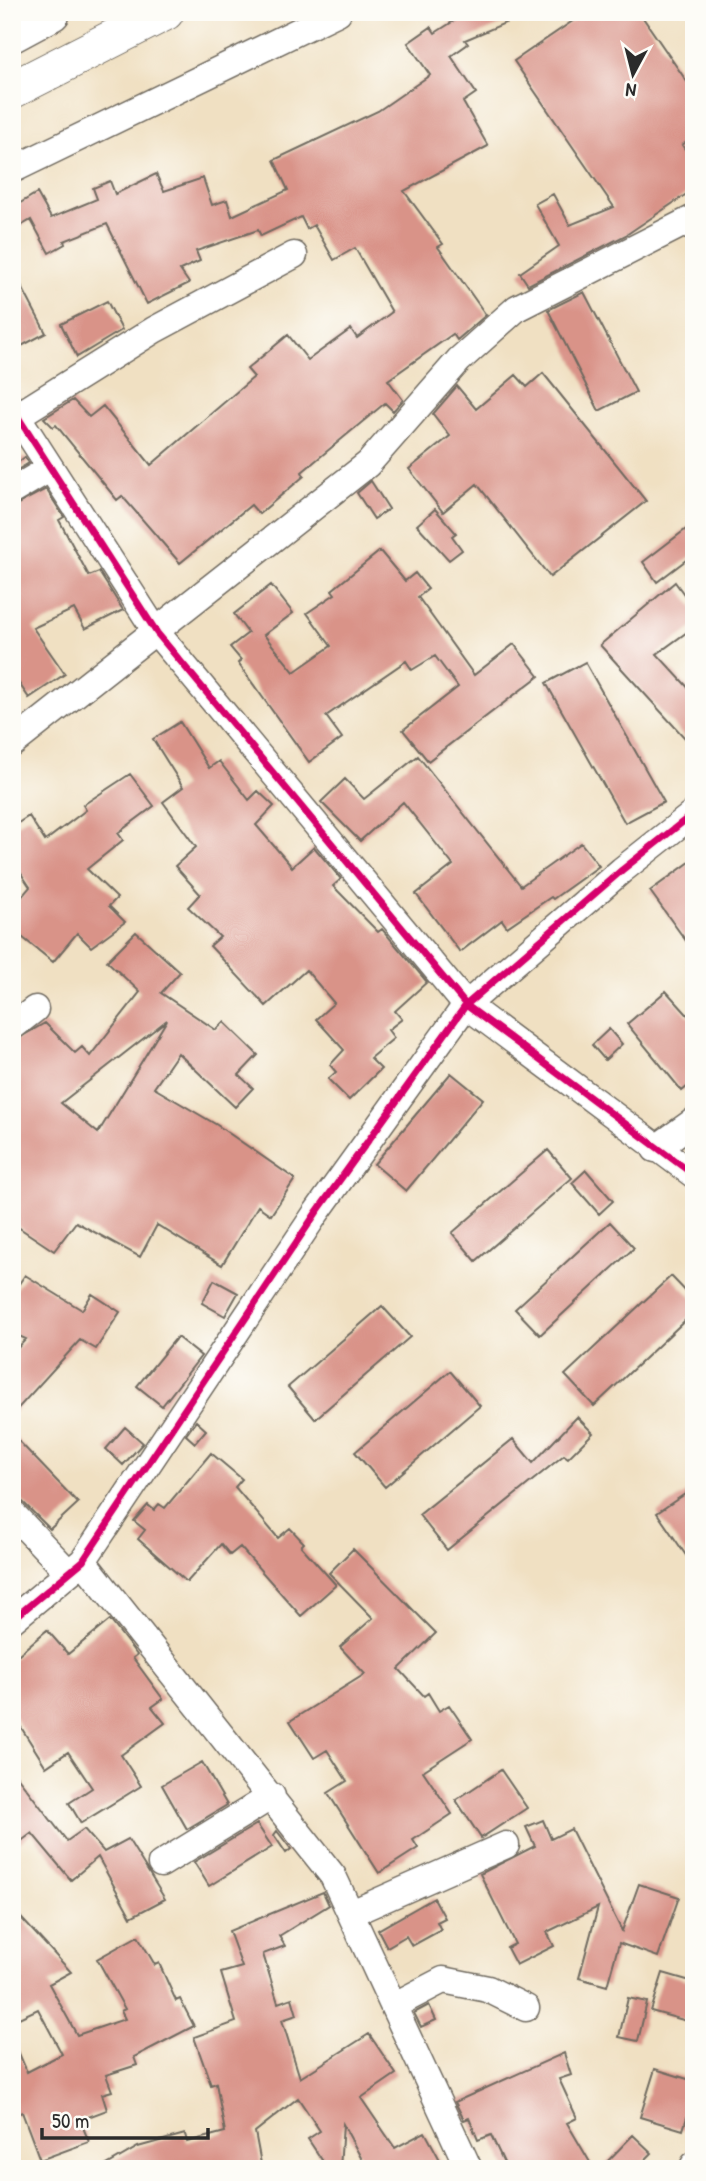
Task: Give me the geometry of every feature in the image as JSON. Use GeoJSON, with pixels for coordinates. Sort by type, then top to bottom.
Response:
{"type":"FeatureCollection","features":[{"type":"Feature","properties":{"kind":"highway"},"geometry":{"type":"LineString","coordinates":[[12,33],[51,12]]}},
{"type":"Feature","properties":{"kind":"main road"},"geometry":{"type":"LineString","coordinates":[[12,90],[165,12]]}},
{"type":"Feature","properties":{"kind":"street"},"geometry":{"type":"LineString","coordinates":[[12,170],[338,12]]}},
{"type":"Feature","properties":{"kind":"street"},"geometry":{"type":"LineString","coordinates":[[12,744],[157,633],[368,464],[459,360],[517,308],[694,218]]}},
{"type":"Feature","properties":{"kind":"street"},"geometry":{"type":"LineString","coordinates":[[294,255],[154,330],[15,412],[49,469],[157,633],[466,1004],[655,1149],[694,1175]]}},
{"type":"Feature","properties":{"kind":"street"},"geometry":{"type":"LineString","coordinates":[[12,491],[49,469]]}},
{"type":"Feature","properties":{"kind":"street"},"geometry":{"type":"LineString","coordinates":[[12,1620],[76,1566],[316,1213],[466,1004],[612,878],[694,813]]}},
{"type":"Feature","properties":{"kind":"street"},"geometry":{"type":"LineString","coordinates":[[12,1027],[35,1009]]}},
{"type":"Feature","properties":{"kind":"street"},"geometry":{"type":"LineString","coordinates":[[655,1149],[694,1121]]}},
{"type":"Feature","properties":{"kind":"street"},"geometry":{"type":"LineString","coordinates":[[12,1513],[76,1566],[272,1796],[333,1876],[469,2169]]}},
{"type":"Feature","properties":{"kind":"street"},"geometry":{"type":"LineString","coordinates":[[160,1864],[272,1796]]}},
{"type":"Feature","properties":{"kind":"street"},"geometry":{"type":"LineString","coordinates":[[352,1913],[506,1845]]}},
{"type":"Feature","properties":{"kind":"street"},"geometry":{"type":"LineString","coordinates":[[395,2005],[443,1980],[488,1989],[526,2008]]}},
{"type":"Feature","properties":{"kind":"building"},"geometry":{"type":"Polygon","coordinates":[[[468,12],[531,12],[465,40],[468,44],[451,56],[476,93],[463,102],[488,146],[404,191],[443,244],[438,247],[486,315],[457,340],[453,334],[388,380],[403,400],[393,411],[385,403],[302,472],[304,476],[259,514],[251,505],[180,563],[122,496],[117,500],[56,425],[53,427],[44,418],[73,400],[89,417],[103,406],[151,465],[254,377],[247,369],[288,335],[308,360],[351,329],[357,338],[392,312],[355,248],[334,260],[314,225],[307,229],[301,217],[261,236],[258,230],[196,251],[200,261],[180,270],[189,283],[147,304],[107,224],[64,241],[65,244],[49,253],[31,220],[12,231],[12,208],[37,193],[51,218],[97,199],[93,188],[110,181],[115,194],[156,174],[164,191],[203,178],[212,205],[227,200],[232,216],[288,190],[274,160],[378,111],[430,75],[408,43],[431,27],[435,33],[468,12]]]}},
{"type":"Feature","properties":{"kind":"building"},"geometry":{"type":"Polygon","coordinates":[[[586,12],[639,12],[694,92],[694,137],[682,145],[694,162],[694,189],[626,235],[528,285],[520,273],[559,246],[535,204],[553,194],[570,225],[614,207],[514,61],[586,12]]]}},
{"type":"Feature","properties":{"kind":"building"},"geometry":{"type":"Polygon","coordinates":[[[12,268],[46,333],[12,351],[12,268]]]}},
{"type":"Feature","properties":{"kind":"building"},"geometry":{"type":"Polygon","coordinates":[[[584,292],[636,392],[599,411],[548,310],[584,292]]]}},
{"type":"Feature","properties":{"kind":"building"},"geometry":{"type":"Polygon","coordinates":[[[107,301],[122,330],[77,357],[61,324],[107,301]]]}},
{"type":"Feature","properties":{"kind":"building"},"geometry":{"type":"Polygon","coordinates":[[[543,373],[646,501],[550,577],[477,484],[443,512],[409,469],[450,436],[433,414],[457,386],[476,409],[516,375],[527,387],[543,373]]]}},
{"type":"Feature","properties":{"kind":"building"},"geometry":{"type":"Polygon","coordinates":[[[25,457],[29,463],[12,473],[12,467],[25,457]]]}},
{"type":"Feature","properties":{"kind":"building"},"geometry":{"type":"Polygon","coordinates":[[[371,481],[389,509],[374,519],[357,493],[371,481]]]}},
{"type":"Feature","properties":{"kind":"building"},"geometry":{"type":"Polygon","coordinates":[[[46,489],[64,517],[59,520],[89,576],[99,572],[123,610],[85,629],[74,609],[33,628],[65,674],[29,698],[12,673],[12,507],[46,489]]]}},
{"type":"Feature","properties":{"kind":"building"},"geometry":{"type":"Polygon","coordinates":[[[435,509],[456,533],[452,536],[462,550],[449,560],[417,525],[435,509]]]}},
{"type":"Feature","properties":{"kind":"building"},"geometry":{"type":"Polygon","coordinates":[[[694,523],[694,554],[657,582],[643,562],[694,523]]]}},
{"type":"Feature","properties":{"kind":"building"},"geometry":{"type":"Polygon","coordinates":[[[380,551],[405,581],[415,573],[428,589],[418,597],[474,675],[514,644],[539,676],[428,761],[403,730],[458,687],[435,656],[412,670],[406,661],[326,716],[342,738],[309,762],[238,663],[241,660],[230,647],[248,633],[234,614],[271,585],[293,613],[264,635],[294,672],[331,646],[307,613],[335,594],[332,590],[380,551]]]}},
{"type":"Feature","properties":{"kind":"building"},"geometry":{"type":"Polygon","coordinates":[[[675,582],[694,608],[694,627],[657,654],[694,694],[694,748],[600,645],[675,582]]]}},
{"type":"Feature","properties":{"kind":"building"},"geometry":{"type":"Polygon","coordinates":[[[585,662],[664,802],[625,823],[546,683],[585,662]]]}},
{"type":"Feature","properties":{"kind":"building"},"geometry":{"type":"Polygon","coordinates":[[[180,722],[209,768],[219,761],[249,800],[258,791],[274,806],[256,825],[292,867],[314,847],[341,879],[333,886],[378,932],[382,929],[427,982],[395,1011],[402,1019],[388,1030],[394,1038],[370,1058],[381,1069],[349,1100],[328,1079],[336,1072],[330,1065],[344,1050],[316,1019],[334,1003],[306,970],[266,1006],[210,946],[220,937],[188,907],[200,894],[175,866],[196,847],[163,802],[183,787],[153,739],[180,722]]]}},
{"type":"Feature","properties":{"kind":"building"},"geometry":{"type":"Polygon","coordinates":[[[418,756],[521,886],[581,843],[599,866],[507,927],[502,920],[460,952],[416,894],[453,865],[403,802],[360,841],[321,802],[345,779],[364,799],[418,756]]]}},
{"type":"Feature","properties":{"kind":"building"},"geometry":{"type":"Polygon","coordinates":[[[130,774],[154,806],[118,833],[123,840],[87,869],[117,898],[109,906],[125,922],[91,947],[77,933],[53,962],[12,929],[12,908],[30,887],[12,860],[12,827],[29,816],[45,841],[86,810],[83,805],[130,774]]]}},
{"type":"Feature","properties":{"kind":"building"},"geometry":{"type":"Polygon","coordinates":[[[694,859],[694,952],[650,891],[694,859]]]}},
{"type":"Feature","properties":{"kind":"building"},"geometry":{"type":"Polygon","coordinates":[[[136,932],[180,972],[161,993],[216,1030],[224,1022],[258,1055],[239,1075],[253,1088],[235,1107],[178,1053],[154,1088],[217,1125],[295,1179],[271,1215],[258,1206],[222,1265],[157,1225],[140,1257],[76,1222],[54,1251],[12,1223],[12,1042],[45,1023],[75,1053],[82,1047],[90,1056],[140,992],[107,961],[136,932]],[[167,1020],[61,1103],[98,1133],[167,1020]]]}},
{"type":"Feature","properties":{"kind":"building"},"geometry":{"type":"Polygon","coordinates":[[[666,991],[694,1022],[694,1081],[682,1091],[627,1024],[666,991]]]}},
{"type":"Feature","properties":{"kind":"building"},"geometry":{"type":"Polygon","coordinates":[[[609,1029],[622,1044],[605,1060],[592,1045],[609,1029]]]}},
{"type":"Feature","properties":{"kind":"building"},"geometry":{"type":"Polygon","coordinates":[[[451,1073],[483,1099],[406,1191],[374,1164],[451,1073]]]}},
{"type":"Feature","properties":{"kind":"building"},"geometry":{"type":"Polygon","coordinates":[[[548,1150],[572,1178],[476,1261],[452,1233],[548,1150]]]}},
{"type":"Feature","properties":{"kind":"building"},"geometry":{"type":"Polygon","coordinates":[[[586,1170],[613,1201],[599,1214],[572,1183],[586,1170]]]}},
{"type":"Feature","properties":{"kind":"building"},"geometry":{"type":"Polygon","coordinates":[[[610,1222],[634,1248],[540,1335],[515,1309],[610,1222]]]}},
{"type":"Feature","properties":{"kind":"building"},"geometry":{"type":"Polygon","coordinates":[[[25,1275],[82,1310],[92,1294],[120,1312],[96,1349],[80,1340],[12,1415],[12,1354],[26,1339],[12,1333],[12,1294],[25,1275]]]}},
{"type":"Feature","properties":{"kind":"building"},"geometry":{"type":"Polygon","coordinates":[[[671,1276],[694,1300],[694,1312],[594,1406],[565,1375],[671,1276]]]}},
{"type":"Feature","properties":{"kind":"building"},"geometry":{"type":"Polygon","coordinates":[[[214,1280],[238,1293],[225,1316],[202,1303],[214,1280]]]}},
{"type":"Feature","properties":{"kind":"building"},"geometry":{"type":"Polygon","coordinates":[[[382,1306],[410,1337],[315,1419],[288,1387],[382,1306]]]}},
{"type":"Feature","properties":{"kind":"building"},"geometry":{"type":"Polygon","coordinates":[[[177,1337],[201,1356],[162,1406],[137,1386],[177,1337]]]}},
{"type":"Feature","properties":{"kind":"building"},"geometry":{"type":"Polygon","coordinates":[[[450,1371],[480,1406],[385,1487],[355,1452],[450,1371]]]}},
{"type":"Feature","properties":{"kind":"building"},"geometry":{"type":"Polygon","coordinates":[[[577,1417],[593,1433],[568,1458],[564,1455],[447,1550],[419,1515],[513,1439],[533,1463],[577,1417]]]}},
{"type":"Feature","properties":{"kind":"building"},"geometry":{"type":"Polygon","coordinates":[[[196,1421],[206,1430],[195,1443],[186,1435],[196,1421]]]}},
{"type":"Feature","properties":{"kind":"building"},"geometry":{"type":"Polygon","coordinates":[[[125,1427],[143,1443],[123,1465],[106,1449],[125,1427]]]}},
{"type":"Feature","properties":{"kind":"building"},"geometry":{"type":"Polygon","coordinates":[[[12,1434],[78,1503],[50,1529],[23,1502],[12,1498],[12,1434]]]}},
{"type":"Feature","properties":{"kind":"building"},"geometry":{"type":"Polygon","coordinates":[[[211,1453],[242,1479],[235,1487],[278,1538],[290,1528],[304,1543],[301,1546],[336,1585],[301,1616],[240,1547],[230,1555],[221,1544],[187,1582],[138,1539],[145,1530],[134,1521],[148,1505],[154,1510],[159,1504],[165,1508],[211,1453]]]}},
{"type":"Feature","properties":{"kind":"building"},"geometry":{"type":"Polygon","coordinates":[[[694,1488],[694,1567],[657,1513],[694,1488]]]}},
{"type":"Feature","properties":{"kind":"building"},"geometry":{"type":"Polygon","coordinates":[[[353,1549],[436,1633],[399,1669],[424,1696],[428,1693],[439,1711],[449,1705],[472,1739],[423,1771],[452,1814],[413,1840],[418,1848],[379,1873],[328,1793],[347,1781],[327,1750],[314,1758],[290,1721],[365,1674],[340,1647],[373,1618],[329,1573],[353,1549]]]}},
{"type":"Feature","properties":{"kind":"building"},"geometry":{"type":"Polygon","coordinates":[[[110,1620],[137,1655],[133,1658],[163,1699],[152,1707],[165,1723],[121,1755],[141,1786],[81,1823],[69,1803],[92,1788],[68,1752],[46,1767],[12,1713],[12,1660],[47,1630],[68,1654],[110,1620]]]}},
{"type":"Feature","properties":{"kind":"building"},"geometry":{"type":"Polygon","coordinates":[[[202,1762],[227,1805],[187,1829],[162,1785],[202,1762]]]}},
{"type":"Feature","properties":{"kind":"building"},"geometry":{"type":"Polygon","coordinates":[[[12,1770],[67,1841],[84,1829],[104,1852],[128,1839],[165,1899],[131,1917],[98,1857],[71,1880],[32,1833],[12,1848],[12,1770]]]}},
{"type":"Feature","properties":{"kind":"building"},"geometry":{"type":"Polygon","coordinates":[[[501,1770],[527,1808],[481,1838],[456,1800],[501,1770]]]}},
{"type":"Feature","properties":{"kind":"building"},"geometry":{"type":"Polygon","coordinates":[[[543,1820],[551,1839],[571,1829],[622,1931],[639,1884],[679,1897],[658,1957],[619,1943],[607,1986],[579,1978],[598,1907],[547,1932],[554,1946],[516,1965],[507,1948],[515,1944],[480,1874],[535,1846],[526,1827],[543,1820]]]}},
{"type":"Feature","properties":{"kind":"building"},"geometry":{"type":"Polygon","coordinates":[[[257,1824],[272,1847],[209,1886],[194,1862],[257,1824]]]}},
{"type":"Feature","properties":{"kind":"building"},"geometry":{"type":"Polygon","coordinates":[[[277,1831],[291,1849],[286,1853],[274,1835],[277,1831]]]}},
{"type":"Feature","properties":{"kind":"building"},"geometry":{"type":"Polygon","coordinates":[[[323,1892],[329,1905],[279,1936],[285,1946],[263,1954],[278,2003],[292,1998],[297,2015],[282,2020],[300,2078],[369,2034],[396,2074],[361,2098],[395,2148],[425,2132],[445,2169],[367,2169],[343,2124],[340,2169],[328,2169],[308,2139],[320,2131],[298,2098],[255,2132],[262,2169],[100,2169],[138,2147],[185,2134],[187,2142],[225,2132],[216,2083],[211,2085],[194,2037],[236,2022],[221,1973],[242,1967],[229,1931],[323,1892]]]}},
{"type":"Feature","properties":{"kind":"building"},"geometry":{"type":"Polygon","coordinates":[[[434,1898],[445,1918],[437,1922],[441,1930],[412,1946],[406,1936],[387,1947],[378,1930],[434,1898]]]}},
{"type":"Feature","properties":{"kind":"building"},"geometry":{"type":"Polygon","coordinates":[[[12,1908],[71,1972],[49,1984],[77,2035],[125,2019],[121,2011],[125,2009],[97,1959],[138,1936],[155,1965],[159,1963],[176,2001],[180,1999],[194,2026],[134,2057],[137,2065],[106,2075],[112,2091],[102,2094],[107,2110],[80,2120],[89,2142],[40,2160],[22,2112],[12,2116],[12,2037],[27,2072],[62,2054],[38,2009],[19,2018],[12,2006],[12,1908]]]}},
{"type":"Feature","properties":{"kind":"building"},"geometry":{"type":"Polygon","coordinates":[[[663,1973],[694,1982],[694,2023],[651,2011],[663,1973]]]}},
{"type":"Feature","properties":{"kind":"building"},"geometry":{"type":"Polygon","coordinates":[[[628,1998],[647,2002],[638,2041],[619,2037],[628,1998]]]}},
{"type":"Feature","properties":{"kind":"building"},"geometry":{"type":"Polygon","coordinates":[[[429,2005],[436,2020],[421,2027],[414,2013],[429,2005]]]}},
{"type":"Feature","properties":{"kind":"building"},"geometry":{"type":"Polygon","coordinates":[[[564,2053],[571,2075],[559,2079],[577,2118],[567,2123],[594,2169],[507,2169],[491,2135],[478,2140],[469,2118],[464,2120],[455,2102],[564,2053]]]}},
{"type":"Feature","properties":{"kind":"building"},"geometry":{"type":"Polygon","coordinates":[[[655,2069],[694,2081],[694,2095],[683,2130],[640,2117],[655,2069]]]}},
{"type":"Feature","properties":{"kind":"building"},"geometry":{"type":"Polygon","coordinates":[[[633,2135],[652,2153],[636,2169],[600,2169],[633,2135]]]}},
{"type":"Feature","properties":{"kind":"cycle path"},"geometry":{"type":"LineString","coordinates":[[12,408],[157,633],[466,1005],[694,1175]]}},
{"type":"Feature","properties":{"kind":"cycle path"},"geometry":{"type":"LineString","coordinates":[[12,1620],[83,1561],[316,1213],[466,1005],[622,870],[694,813]]}}]}
